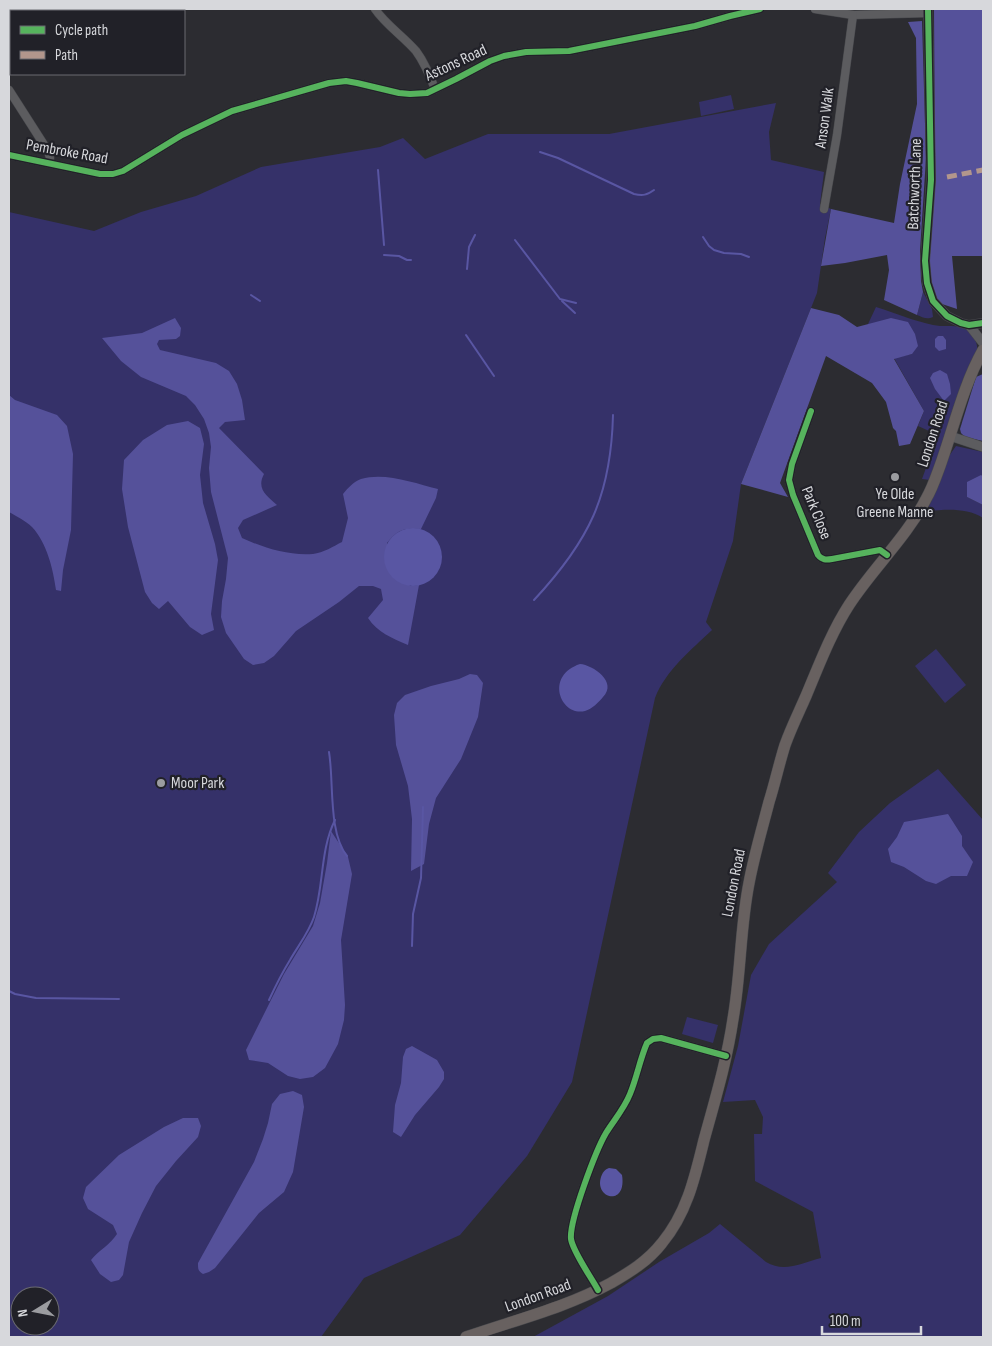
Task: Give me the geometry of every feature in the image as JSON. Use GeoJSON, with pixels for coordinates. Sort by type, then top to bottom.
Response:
{"type":"FeatureCollection","features":[{"type":"Feature","properties":{"kind":"main road","name":"London Road"},"geometry":{"type":"LineString","coordinates":[[466,1337],[566,1304],[598,1290],[634,1269],[650,1256],[662,1244],[680,1217],[692,1185],[726,1056],[734,1018],[742,928],[749,882],[785,746],[817,669],[841,620],[862,587],[888,555],[927,499],[972,372],[983,350]]}},
{"type":"Feature","properties":{"kind":"street"},"geometry":{"type":"LineString","coordinates":[[375,9],[424,63],[435,90]]}},
{"type":"Feature","properties":{"kind":"street","name":"Astons Road"},"geometry":{"type":"LineString","coordinates":[[120,172],[182,135],[232,111],[313,87],[346,81],[398,93],[427,93],[490,61],[504,56],[526,52],[569,51],[695,26],[760,9]]}},
{"type":"Feature","properties":{"kind":"street"},"geometry":{"type":"LineString","coordinates":[[815,9],[853,15],[928,11]]}},
{"type":"Feature","properties":{"kind":"street","name":"Batchworth Lane"},"geometry":{"type":"LineString","coordinates":[[928,11],[931,180],[925,262],[927,283],[933,301],[942,311],[955,320],[969,325],[983,343]]}},
{"type":"Feature","properties":{"kind":"street","name":"Anson Walk"},"geometry":{"type":"LineString","coordinates":[[824,209],[838,135],[853,15]]}},
{"type":"Feature","properties":{"kind":"street"},"geometry":{"type":"LineString","coordinates":[[9,90],[48,151],[50,163]]}},
{"type":"Feature","properties":{"kind":"street","name":"Pembroke Road"},"geometry":{"type":"LineString","coordinates":[[9,155],[100,174],[120,172]]}},
{"type":"Feature","properties":{"kind":"street"},"geometry":{"type":"LineString","coordinates":[[969,325],[983,323]]}},
{"type":"Feature","properties":{"kind":"street","name":"Park Close"},"geometry":{"type":"LineString","coordinates":[[812,410],[792,464],[789,480],[793,495],[818,555],[825,560],[880,550],[888,555]]}},
{"type":"Feature","properties":{"kind":"street"},"geometry":{"type":"LineString","coordinates":[[950,436],[983,447]]}},
{"type":"Feature","properties":{"kind":"street"},"geometry":{"type":"LineString","coordinates":[[598,1290],[573,1246],[572,1227],[578,1202],[590,1171],[606,1134],[630,1094],[647,1043],[653,1038],[661,1038],[726,1056]]}},
{"type":"Feature","properties":{"kind":"shaded area"},"geometry":{"type":"Polygon","coordinates":[[[934,9],[983,9],[983,256],[952,256],[957,309],[939,303],[933,290],[929,268],[935,168],[934,9]]]}},
{"type":"Feature","properties":{"kind":"shaded area"},"geometry":{"type":"Polygon","coordinates":[[[922,21],[926,158],[920,251],[923,292],[917,315],[884,300],[889,270],[887,255],[821,266],[831,209],[894,223],[900,184],[917,104],[916,38],[908,22],[922,21]]]}},
{"type":"Feature","properties":{"kind":"shaded area"},"geometry":{"type":"Polygon","coordinates":[[[731,95],[734,109],[701,116],[699,102],[731,95]]]}},
{"type":"Feature","properties":{"kind":"shaded area"},"geometry":{"type":"Polygon","coordinates":[[[776,103],[769,132],[771,160],[824,172],[820,204],[831,209],[817,293],[741,484],[733,541],[706,622],[712,630],[672,669],[655,698],[572,1082],[527,1156],[460,1235],[364,1278],[321,1337],[9,1337],[9,212],[94,231],[141,212],[196,196],[261,167],[380,147],[403,138],[425,159],[488,134],[609,134],[776,103]]]}},
{"type":"Feature","properties":{"kind":"shaded area"},"geometry":{"type":"Polygon","coordinates":[[[923,292],[932,309],[933,317],[931,318],[917,315],[923,292]]]}},
{"type":"Feature","properties":{"kind":"shaded area"},"geometry":{"type":"Polygon","coordinates":[[[876,307],[936,326],[961,327],[971,334],[977,344],[977,352],[930,480],[922,479],[938,435],[918,426],[924,411],[894,358],[912,354],[868,324],[876,307]]]}},
{"type":"Feature","properties":{"kind":"shaded area"},"geometry":{"type":"Polygon","coordinates":[[[811,308],[839,315],[857,327],[891,318],[908,322],[915,334],[918,346],[912,354],[894,359],[924,411],[910,444],[899,446],[886,402],[872,383],[826,356],[780,483],[788,497],[741,484],[811,308]]]}},
{"type":"Feature","properties":{"kind":"shaded area"},"geometry":{"type":"Polygon","coordinates":[[[175,318],[181,328],[180,336],[176,339],[159,340],[157,344],[160,350],[216,363],[229,371],[237,384],[245,420],[225,422],[219,428],[264,474],[261,484],[262,488],[266,495],[277,505],[243,520],[238,528],[242,538],[268,548],[286,552],[317,553],[342,542],[348,518],[343,494],[358,480],[370,477],[390,478],[438,489],[436,498],[421,529],[402,530],[387,543],[410,586],[419,585],[408,645],[381,631],[368,618],[383,600],[381,589],[373,586],[359,586],[296,631],[274,656],[264,663],[253,665],[244,659],[226,633],[221,617],[228,558],[211,492],[209,468],[211,447],[204,419],[195,405],[186,396],[141,377],[121,361],[102,338],[142,333],[175,318]]]}},
{"type":"Feature","properties":{"kind":"shaded area"},"geometry":{"type":"Polygon","coordinates":[[[938,336],[943,336],[946,340],[946,349],[939,351],[935,347],[935,339],[938,336]]]}},
{"type":"Feature","properties":{"kind":"shaded area"},"geometry":{"type":"Polygon","coordinates":[[[940,370],[947,374],[950,384],[951,394],[944,401],[930,378],[933,373],[940,370]]]}},
{"type":"Feature","properties":{"kind":"shaded area"},"geometry":{"type":"Polygon","coordinates":[[[983,374],[983,441],[965,437],[960,429],[976,377],[983,374]]]}},
{"type":"Feature","properties":{"kind":"shaded area"},"geometry":{"type":"Polygon","coordinates":[[[9,395],[15,400],[57,415],[67,426],[73,454],[71,530],[61,591],[56,590],[49,557],[37,533],[27,523],[9,512],[9,395]]]}},
{"type":"Feature","properties":{"kind":"shaded area"},"geometry":{"type":"Polygon","coordinates":[[[188,421],[200,428],[204,444],[200,475],[203,503],[218,560],[211,614],[214,630],[202,635],[190,627],[168,601],[159,609],[152,603],[145,592],[128,527],[122,489],[124,460],[143,440],[167,425],[188,421]]]}},
{"type":"Feature","properties":{"kind":"shaded area"},"geometry":{"type":"Polygon","coordinates":[[[956,446],[983,452],[983,476],[981,475],[967,497],[983,505],[983,518],[964,511],[929,511],[929,506],[949,456],[956,446]]]}},
{"type":"Feature","properties":{"kind":"shaded area"},"geometry":{"type":"Polygon","coordinates":[[[981,475],[983,476],[983,505],[967,497],[967,482],[981,475]]]}},
{"type":"Feature","properties":{"kind":"shaded area"},"geometry":{"type":"Polygon","coordinates":[[[413,528],[424,530],[437,541],[442,557],[440,568],[429,581],[413,586],[402,584],[389,573],[384,557],[386,546],[397,533],[413,528]]]}},
{"type":"Feature","properties":{"kind":"shaded area"},"geometry":{"type":"Polygon","coordinates":[[[936,649],[966,685],[945,703],[915,666],[936,649]]]}},
{"type":"Feature","properties":{"kind":"shaded area"},"geometry":{"type":"Polygon","coordinates":[[[580,664],[597,671],[606,680],[608,686],[601,699],[585,711],[576,711],[569,708],[563,702],[559,686],[562,677],[569,670],[580,664]]]}},
{"type":"Feature","properties":{"kind":"shaded area"},"geometry":{"type":"Polygon","coordinates":[[[470,674],[477,675],[483,683],[478,717],[461,759],[436,798],[429,824],[424,864],[411,871],[412,819],[408,786],[396,745],[394,715],[397,703],[405,695],[470,674]]]}},
{"type":"Feature","properties":{"kind":"shaded area"},"geometry":{"type":"Polygon","coordinates":[[[938,769],[983,820],[983,1337],[533,1337],[608,1296],[659,1262],[709,1233],[720,1224],[766,1262],[773,1265],[780,1267],[793,1266],[821,1258],[813,1212],[755,1181],[754,1134],[762,1134],[763,1117],[755,1100],[723,1102],[738,1046],[751,975],[769,944],[837,882],[828,873],[859,832],[890,803],[938,769]]]}},
{"type":"Feature","properties":{"kind":"shaded area"},"geometry":{"type":"Polygon","coordinates":[[[948,814],[962,836],[962,846],[973,862],[967,876],[951,876],[936,884],[926,881],[904,867],[891,862],[888,849],[897,837],[904,822],[948,814]]]}},
{"type":"Feature","properties":{"kind":"shaded area"},"geometry":{"type":"Polygon","coordinates":[[[331,831],[348,857],[352,874],[341,940],[345,1005],[344,1020],[338,1044],[325,1068],[313,1077],[300,1079],[288,1076],[268,1063],[249,1060],[246,1050],[284,974],[313,926],[320,903],[331,831]]]}},
{"type":"Feature","properties":{"kind":"shaded area"},"geometry":{"type":"Polygon","coordinates":[[[687,1017],[718,1025],[713,1043],[682,1034],[687,1017]]]}},
{"type":"Feature","properties":{"kind":"shaded area"},"geometry":{"type":"Polygon","coordinates":[[[412,1046],[437,1060],[444,1072],[444,1079],[415,1115],[401,1137],[393,1132],[395,1105],[401,1083],[403,1057],[406,1049],[412,1046]]]}},
{"type":"Feature","properties":{"kind":"shaded area"},"geometry":{"type":"Polygon","coordinates":[[[293,1091],[302,1095],[304,1107],[293,1172],[284,1192],[259,1213],[215,1268],[203,1274],[199,1270],[198,1263],[254,1162],[268,1123],[272,1104],[280,1094],[293,1091]]]}},
{"type":"Feature","properties":{"kind":"shaded area"},"geometry":{"type":"Polygon","coordinates":[[[183,1118],[198,1118],[201,1126],[198,1137],[156,1186],[129,1242],[123,1275],[119,1280],[111,1282],[100,1274],[91,1260],[117,1234],[113,1225],[88,1209],[83,1198],[86,1187],[119,1155],[164,1127],[183,1118]]]}},
{"type":"Feature","properties":{"kind":"shaded area"},"geometry":{"type":"Polygon","coordinates":[[[609,1168],[616,1169],[622,1175],[620,1192],[611,1196],[602,1190],[600,1185],[602,1174],[609,1168]]]}},
{"type":"Feature","properties":{"kind":"waterway"},"geometry":{"type":"LineString","coordinates":[[540,152],[558,158],[634,194],[645,195],[654,190]]}},
{"type":"Feature","properties":{"kind":"waterway"},"geometry":{"type":"LineString","coordinates":[[378,170],[384,245]]}},
{"type":"Feature","properties":{"kind":"waterway"},"geometry":{"type":"LineString","coordinates":[[467,269],[469,247],[475,235]]}},
{"type":"Feature","properties":{"kind":"waterway"},"geometry":{"type":"LineString","coordinates":[[703,237],[714,250],[749,257]]}},
{"type":"Feature","properties":{"kind":"waterway"},"geometry":{"type":"LineString","coordinates":[[515,240],[560,299],[576,303]]}},
{"type":"Feature","properties":{"kind":"waterway"},"geometry":{"type":"LineString","coordinates":[[384,255],[399,256],[411,260]]}},
{"type":"Feature","properties":{"kind":"waterway"},"geometry":{"type":"LineString","coordinates":[[251,295],[260,301]]}},
{"type":"Feature","properties":{"kind":"waterway"},"geometry":{"type":"LineString","coordinates":[[562,301],[575,313]]}},
{"type":"Feature","properties":{"kind":"waterway"},"geometry":{"type":"LineString","coordinates":[[466,335],[494,376]]}},
{"type":"Feature","properties":{"kind":"waterway"},"geometry":{"type":"LineString","coordinates":[[534,600],[569,558],[583,537],[593,516],[602,494],[608,470],[613,415]]}},
{"type":"Feature","properties":{"kind":"waterway"},"geometry":{"type":"LineString","coordinates":[[329,752],[334,821],[341,846],[347,856]]}},
{"type":"Feature","properties":{"kind":"waterway"},"geometry":{"type":"LineString","coordinates":[[412,946],[413,914],[421,878],[423,807]]}},
{"type":"Feature","properties":{"kind":"waterway"},"geometry":{"type":"LineString","coordinates":[[269,1000],[314,917],[324,855],[335,820]]}},
{"type":"Feature","properties":{"kind":"waterway"},"geometry":{"type":"LineString","coordinates":[[9,991],[36,998],[119,999]]}},
{"type":"Feature","properties":{"kind":"marked path"},"geometry":{"type":"LineString","coordinates":[[947,177],[983,170]]}},
{"type":"Feature","properties":{"kind":"cycle path"},"geometry":{"type":"LineString","coordinates":[[9,155],[100,174],[113,174],[123,171],[182,135],[232,111],[329,83],[346,81],[399,93],[427,93],[490,61],[504,56],[526,52],[569,51],[695,26],[760,9]]}},
{"type":"Feature","properties":{"kind":"cycle path"},"geometry":{"type":"LineString","coordinates":[[928,9],[931,180],[925,261],[927,283],[933,301],[947,316],[969,325],[983,323]]}},
{"type":"Feature","properties":{"kind":"cycle path"},"geometry":{"type":"LineString","coordinates":[[811,411],[792,464],[789,480],[793,495],[818,555],[828,560],[880,550],[887,555]]}},
{"type":"Feature","properties":{"kind":"cycle path"},"geometry":{"type":"LineString","coordinates":[[598,1290],[572,1244],[574,1217],[596,1154],[606,1133],[628,1099],[647,1043],[653,1039],[661,1038],[726,1056]]}},
{"type":"Feature","properties":{"kind":"place","name":"Ye Olde Greene Manne"},"geometry":{"type":"Point","coordinates":[895,477]}},
{"type":"Feature","properties":{"kind":"place","name":"Moor Park"},"geometry":{"type":"Point","coordinates":[161,783]}}]}
